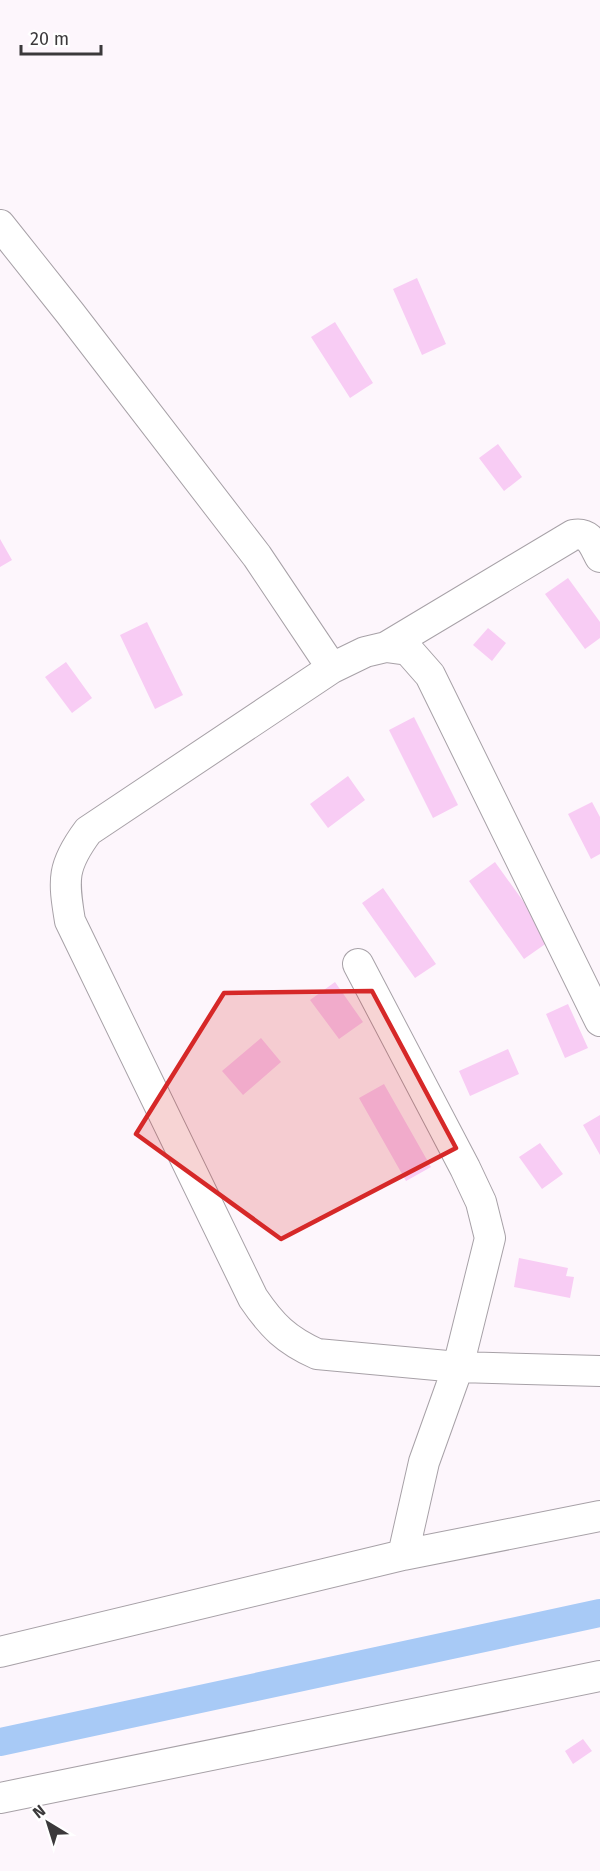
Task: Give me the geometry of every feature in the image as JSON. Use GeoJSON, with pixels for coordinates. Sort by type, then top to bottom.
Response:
{"type":"FeatureCollection","features":[{"type":"Feature","properties":{"kind":"street"},"geometry":{"type":"LineString","coordinates":[[0,225],[257,556],[332,668]]}},
{"type":"Feature","properties":{"kind":"street"},"geometry":{"type":"LineString","coordinates":[[600,557],[589,538],[580,534],[573,536],[386,647],[365,652],[332,668],[88,831],[72,852],[64,885],[75,931],[252,1298],[268,1321],[281,1334],[298,1346],[317,1354],[458,1367],[600,1371]]}},
{"type":"Feature","properties":{"kind":"street"},"geometry":{"type":"LineString","coordinates":[[386,647],[408,650],[430,675],[600,1021]]}},
{"type":"Feature","properties":{"kind":"street"},"geometry":{"type":"LineString","coordinates":[[358,964],[465,1168],[481,1202],[490,1238],[458,1367],[424,1462],[403,1555]]}},
{"type":"Feature","properties":{"kind":"street"},"geometry":{"type":"LineString","coordinates":[[0,1652],[403,1555],[600,1516]]}},
{"type":"Feature","properties":{"kind":"street"},"geometry":{"type":"LineString","coordinates":[[0,1798],[600,1676]]}},
{"type":"Feature","properties":{"kind":"highlighted area"},"geometry":{"type":"Polygon","coordinates":[[[372,991],[456,1148],[281,1239],[136,1134],[224,993],[372,991]]]}},
{"type":"Feature","properties":{"kind":"building"},"geometry":{"type":"Polygon","coordinates":[[[417,278],[446,344],[422,355],[393,289],[417,278]]]}},
{"type":"Feature","properties":{"kind":"building"},"geometry":{"type":"Polygon","coordinates":[[[335,322],[373,383],[350,398],[311,337],[335,322]]]}},
{"type":"Feature","properties":{"kind":"building"},"geometry":{"type":"Polygon","coordinates":[[[498,444],[522,477],[504,491],[479,458],[498,444]]]}},
{"type":"Feature","properties":{"kind":"building"},"geometry":{"type":"Polygon","coordinates":[[[0,539],[12,560],[0,567],[0,539]]]}},
{"type":"Feature","properties":{"kind":"building"},"geometry":{"type":"Polygon","coordinates":[[[568,578],[600,622],[600,638],[585,649],[545,594],[568,578]]]}},
{"type":"Feature","properties":{"kind":"building"},"geometry":{"type":"Polygon","coordinates":[[[147,622],[183,695],[155,709],[120,635],[147,622]]]}},
{"type":"Feature","properties":{"kind":"building"},"geometry":{"type":"Polygon","coordinates":[[[488,628],[506,643],[492,661],[473,645],[488,628]]]}},
{"type":"Feature","properties":{"kind":"building"},"geometry":{"type":"Polygon","coordinates":[[[66,662],[92,698],[72,713],[45,677],[66,662]]]}},
{"type":"Feature","properties":{"kind":"building"},"geometry":{"type":"Polygon","coordinates":[[[414,717],[458,805],[433,818],[389,730],[414,717]]]}},
{"type":"Feature","properties":{"kind":"building"},"geometry":{"type":"Polygon","coordinates":[[[348,776],[365,800],[328,828],[310,804],[348,776]]]}},
{"type":"Feature","properties":{"kind":"building"},"geometry":{"type":"Polygon","coordinates":[[[592,802],[600,817],[600,854],[591,859],[568,814],[592,802]]]}},
{"type":"Feature","properties":{"kind":"building"},"geometry":{"type":"Polygon","coordinates":[[[495,862],[551,940],[524,959],[469,881],[495,862]]]}},
{"type":"Feature","properties":{"kind":"building"},"geometry":{"type":"Polygon","coordinates":[[[383,888],[436,964],[415,978],[362,903],[383,888]]]}},
{"type":"Feature","properties":{"kind":"building"},"geometry":{"type":"Polygon","coordinates":[[[335,982],[363,1022],[339,1039],[310,1000],[335,982]]]}},
{"type":"Feature","properties":{"kind":"building"},"geometry":{"type":"Polygon","coordinates":[[[568,1004],[588,1048],[565,1058],[546,1014],[568,1004]]]}},
{"type":"Feature","properties":{"kind":"building"},"geometry":{"type":"Polygon","coordinates":[[[261,1038],[281,1062],[243,1095],[222,1071],[261,1038]]]}},
{"type":"Feature","properties":{"kind":"building"},"geometry":{"type":"Polygon","coordinates":[[[508,1049],[519,1074],[470,1096],[459,1071],[508,1049]]]}},
{"type":"Feature","properties":{"kind":"building"},"geometry":{"type":"Polygon","coordinates":[[[384,1084],[431,1167],[406,1181],[359,1098],[384,1084]]]}},
{"type":"Feature","properties":{"kind":"building"},"geometry":{"type":"Polygon","coordinates":[[[600,1115],[600,1155],[583,1125],[600,1115]]]}},
{"type":"Feature","properties":{"kind":"building"},"geometry":{"type":"Polygon","coordinates":[[[540,1143],[563,1174],[542,1189],[519,1157],[540,1143]]]}},
{"type":"Feature","properties":{"kind":"building"},"geometry":{"type":"Polygon","coordinates":[[[519,1258],[568,1268],[566,1276],[574,1277],[570,1298],[514,1287],[519,1258]]]}},
{"type":"Feature","properties":{"kind":"building"},"geometry":{"type":"Polygon","coordinates":[[[583,1739],[592,1751],[573,1764],[565,1751],[583,1739]]]}},
{"type":"Feature","properties":{"kind":"waterway"},"geometry":{"type":"LineString","coordinates":[[0,1742],[600,1613]]}}]}
